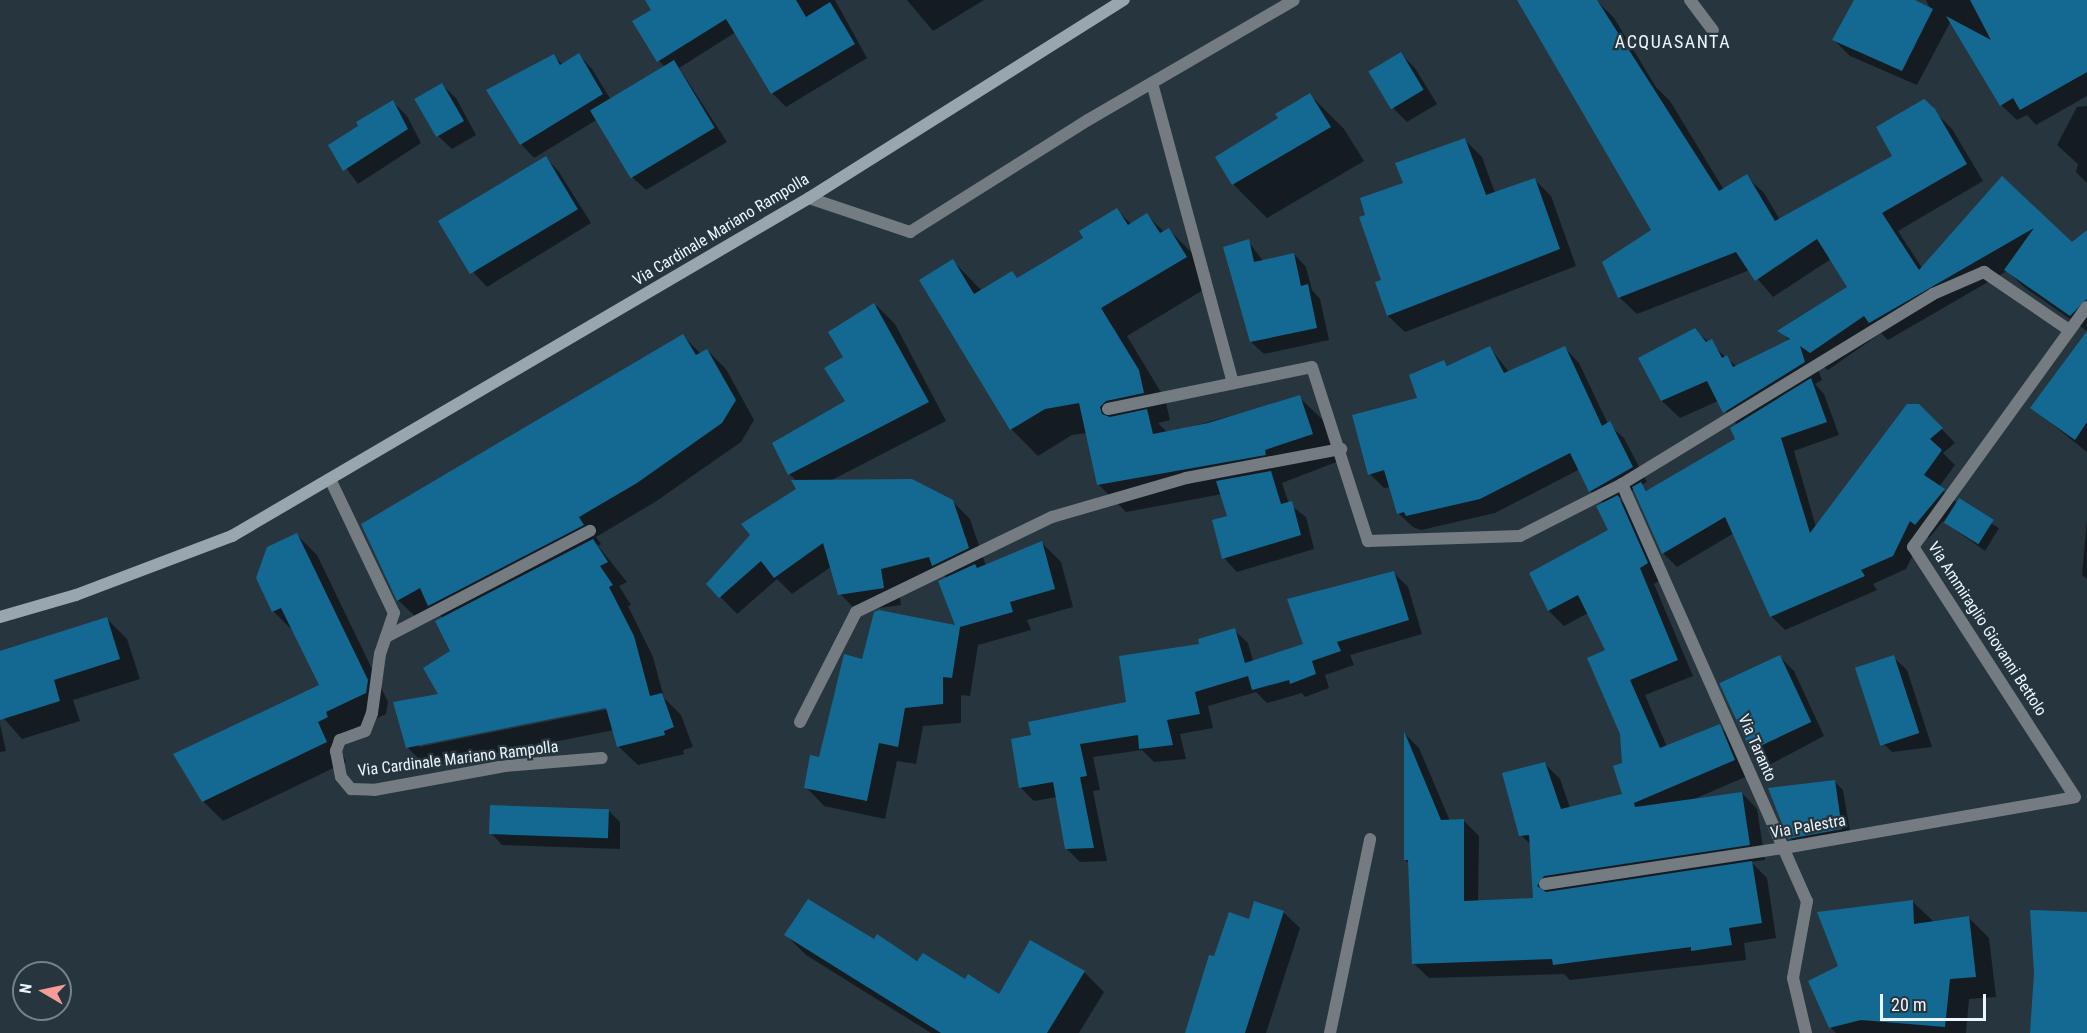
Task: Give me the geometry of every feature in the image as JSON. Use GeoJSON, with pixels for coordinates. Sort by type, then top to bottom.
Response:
{"type":"FeatureCollection","features":[{"type":"Feature","properties":{"kind":"street","name":"Via Cardinale Mariano Rampolla"},"geometry":{"type":"LineString","coordinates":[[0,617],[76,595],[232,536],[809,198],[1124,0]]}},
{"type":"Feature","properties":{"kind":"street"},"geometry":{"type":"LineString","coordinates":[[809,198],[910,232],[1152,83],[1294,0]]}},
{"type":"Feature","properties":{"kind":"street"},"geometry":{"type":"LineString","coordinates":[[1690,0],[1713,30]]}},
{"type":"Feature","properties":{"kind":"street"},"geometry":{"type":"LineString","coordinates":[[1152,83],[1233,383]]}},
{"type":"Feature","properties":{"kind":"street"},"geometry":{"type":"LineString","coordinates":[[1108,409],[1312,367],[1341,449],[1368,541],[1520,536],[1622,484],[1933,294],[1984,272],[2069,330]]}},
{"type":"Feature","properties":{"kind":"street","name":"Via Ammiraglio Giovanni Bettolo"},"geometry":{"type":"LineString","coordinates":[[2075,796],[1913,547],[2087,307]]}},
{"type":"Feature","properties":{"kind":"street"},"geometry":{"type":"LineString","coordinates":[[800,722],[856,612],[1052,517],[1186,478],[1341,449]]}},
{"type":"Feature","properties":{"kind":"street","name":"Via Cardinale Mariano Rampolla"},"geometry":{"type":"LineString","coordinates":[[330,479],[394,613],[386,637],[369,722],[365,731],[340,740],[336,752],[340,777],[351,789],[374,790],[505,766],[602,758]]}},
{"type":"Feature","properties":{"kind":"street","name":"Via Taranto"},"geometry":{"type":"LineString","coordinates":[[1622,484],[1807,902],[1793,978],[1806,1033]]}},
{"type":"Feature","properties":{"kind":"street"},"geometry":{"type":"LineString","coordinates":[[386,637],[590,531]]}},
{"type":"Feature","properties":{"kind":"street","name":"Via Palestra"},"geometry":{"type":"LineString","coordinates":[[1545,884],[1784,848],[2075,796]]}},
{"type":"Feature","properties":{"kind":"street"},"geometry":{"type":"LineString","coordinates":[[1330,1033],[1370,839]]}},
{"type":"Feature","properties":{"kind":"building"},"geometry":{"type":"Polygon","coordinates":[[[645,0],[796,0],[806,17],[830,2],[855,44],[771,94],[726,19],[657,62],[632,21],[651,10],[645,0]]]}},
{"type":"Feature","properties":{"kind":"building"},"geometry":{"type":"Polygon","coordinates":[[[1517,0],[1597,0],[1719,191],[1747,174],[1775,221],[1892,156],[1876,127],[1924,99],[1935,109],[1967,164],[1882,213],[1919,270],[2002,176],[2072,242],[2087,230],[2087,299],[2070,316],[2004,270],[2034,228],[1869,323],[1864,316],[1810,353],[1800,346],[1805,362],[1723,413],[1707,381],[1661,401],[1638,358],[1695,328],[1706,342],[1712,339],[1722,358],[1727,355],[1733,367],[1790,339],[1777,331],[1847,287],[1817,239],[1755,281],[1736,252],[1618,298],[1602,262],[1651,230],[1517,0]]]}},
{"type":"Feature","properties":{"kind":"building"},"geometry":{"type":"Polygon","coordinates":[[[1854,0],[1915,0],[1933,9],[1902,71],[1832,40],[1854,0]]]}},
{"type":"Feature","properties":{"kind":"building"},"geometry":{"type":"Polygon","coordinates":[[[1970,0],[2087,0],[2087,72],[2020,110],[2013,98],[2000,106],[1946,16],[1991,40],[1970,0]]]}},
{"type":"Feature","properties":{"kind":"building"},"geometry":{"type":"Polygon","coordinates":[[[1401,52],[1424,90],[1391,109],[1368,72],[1401,52]]]}},
{"type":"Feature","properties":{"kind":"building"},"geometry":{"type":"Polygon","coordinates":[[[579,53],[603,94],[520,145],[486,90],[554,54],[560,65],[579,53]]]}},
{"type":"Feature","properties":{"kind":"building"},"geometry":{"type":"Polygon","coordinates":[[[674,60],[715,128],[631,178],[590,110],[674,60]]]}},
{"type":"Feature","properties":{"kind":"building"},"geometry":{"type":"Polygon","coordinates":[[[442,83],[464,121],[436,137],[414,99],[442,83]]]}},
{"type":"Feature","properties":{"kind":"building"},"geometry":{"type":"Polygon","coordinates":[[[1310,93],[1331,127],[1232,185],[1215,157],[1278,118],[1275,114],[1310,93]]]}},
{"type":"Feature","properties":{"kind":"building"},"geometry":{"type":"Polygon","coordinates":[[[393,100],[408,129],[343,171],[328,145],[358,126],[356,122],[393,100]]]}},
{"type":"Feature","properties":{"kind":"building"},"geometry":{"type":"Polygon","coordinates":[[[1465,138],[1486,195],[1535,178],[1560,249],[1387,316],[1375,282],[1381,280],[1359,217],[1365,215],[1360,198],[1403,183],[1395,163],[1465,138]]]}},
{"type":"Feature","properties":{"kind":"building"},"geometry":{"type":"Polygon","coordinates":[[[546,156],[578,209],[470,274],[438,221],[546,156]]]}},
{"type":"Feature","properties":{"kind":"building"},"geometry":{"type":"Polygon","coordinates":[[[1117,208],[1128,225],[1147,213],[1160,233],[1169,228],[1187,257],[1101,308],[1139,370],[1144,393],[1106,401],[1100,407],[1102,414],[1110,417],[1147,409],[1153,434],[1208,423],[1300,395],[1313,434],[1265,450],[1266,455],[1097,485],[1079,403],[1045,409],[1010,430],[919,280],[953,259],[974,294],[1012,271],[1017,278],[1044,262],[1083,238],[1079,231],[1117,208]]]}},
{"type":"Feature","properties":{"kind":"building"},"geometry":{"type":"Polygon","coordinates":[[[1249,239],[1254,262],[1294,253],[1301,286],[1308,284],[1317,328],[1250,342],[1223,247],[1249,239]]]}},
{"type":"Feature","properties":{"kind":"building"},"geometry":{"type":"Polygon","coordinates":[[[874,303],[929,402],[788,475],[772,443],[845,401],[824,368],[843,357],[828,332],[874,303]]]}},
{"type":"Feature","properties":{"kind":"building"},"geometry":{"type":"Polygon","coordinates":[[[2087,331],[2087,422],[2075,440],[2030,408],[2087,331]]]}},
{"type":"Feature","properties":{"kind":"building"},"geometry":{"type":"Polygon","coordinates":[[[683,334],[696,355],[707,349],[736,400],[722,423],[637,483],[579,517],[584,525],[428,606],[420,588],[397,601],[361,524],[683,334]]]}},
{"type":"Feature","properties":{"kind":"building"},"geometry":{"type":"Polygon","coordinates":[[[1490,346],[1504,373],[1565,346],[1602,426],[1610,421],[1633,467],[1589,492],[1570,453],[1480,499],[1406,516],[1404,512],[1397,514],[1384,470],[1368,475],[1352,415],[1417,398],[1409,375],[1444,360],[1447,366],[1490,346]]]}},
{"type":"Feature","properties":{"kind":"building"},"geometry":{"type":"Polygon","coordinates":[[[1811,378],[1827,422],[1781,438],[1810,533],[1907,404],[1919,404],[1943,428],[1930,439],[1942,450],[1924,475],[1945,489],[1915,525],[1910,521],[1893,556],[1861,570],[1865,576],[1770,617],[1725,517],[1662,554],[1632,487],[1641,482],[1646,491],[1735,439],[1730,428],[1811,378]]]}},
{"type":"Feature","properties":{"kind":"building"},"geometry":{"type":"Polygon","coordinates":[[[1271,471],[1281,504],[1292,501],[1301,535],[1222,559],[1212,520],[1227,516],[1216,481],[1271,471]]]}},
{"type":"Feature","properties":{"kind":"building"},"geometry":{"type":"Polygon","coordinates":[[[912,479],[953,500],[969,548],[932,566],[929,557],[881,569],[884,588],[838,595],[823,543],[774,578],[761,561],[719,598],[706,584],[750,535],[741,524],[796,489],[791,480],[912,479]]]}},
{"type":"Feature","properties":{"kind":"building"},"geometry":{"type":"Polygon","coordinates":[[[1618,495],[1648,563],[1640,568],[1678,660],[1630,680],[1660,748],[1720,724],[1735,760],[1634,803],[1635,807],[1742,792],[1750,845],[1544,876],[1537,886],[1546,892],[1752,861],[1762,923],[1729,928],[1732,945],[1691,951],[1691,947],[1553,965],[1552,959],[1412,964],[1408,860],[1404,860],[1404,731],[1441,820],[1464,819],[1464,901],[1533,898],[1529,835],[1519,836],[1502,773],[1545,762],[1561,809],[1622,794],[1613,766],[1622,763],[1620,734],[1587,658],[1605,650],[1578,595],[1548,611],[1529,573],[1608,530],[1596,506],[1618,495]]]}},
{"type":"Feature","properties":{"kind":"building"},"geometry":{"type":"Polygon","coordinates":[[[1959,498],[1994,520],[1978,544],[1944,523],[1959,498]]]}},
{"type":"Feature","properties":{"kind":"building"},"geometry":{"type":"Polygon","coordinates":[[[297,533],[368,680],[366,693],[326,712],[328,717],[318,722],[327,742],[202,802],[173,754],[319,685],[281,608],[272,612],[256,578],[267,547],[297,533]]]}},
{"type":"Feature","properties":{"kind":"building"},"geometry":{"type":"Polygon","coordinates":[[[593,539],[608,562],[600,566],[613,585],[609,587],[634,636],[650,696],[662,693],[674,727],[664,731],[665,735],[617,747],[606,708],[406,748],[393,702],[438,694],[423,668],[450,651],[435,621],[593,539]]]}},
{"type":"Feature","properties":{"kind":"building"},"geometry":{"type":"Polygon","coordinates":[[[1042,541],[1055,589],[1010,602],[1013,612],[960,627],[952,678],[943,677],[943,704],[905,708],[898,747],[879,743],[867,801],[804,788],[810,755],[819,757],[844,654],[862,659],[874,612],[879,610],[955,625],[938,581],[975,564],[977,568],[1042,541]]]}},
{"type":"Feature","properties":{"kind":"building"},"geometry":{"type":"Polygon","coordinates":[[[1394,571],[1409,620],[1337,642],[1341,651],[1312,661],[1316,674],[1290,684],[1289,680],[1252,690],[1248,676],[1195,692],[1200,714],[1167,720],[1173,745],[1139,749],[1138,735],[1080,744],[1087,776],[1080,777],[1094,848],[1065,849],[1053,782],[1019,788],[1011,739],[1031,735],[1028,722],[1126,702],[1119,656],[1199,644],[1198,639],[1235,628],[1245,663],[1303,644],[1287,599],[1394,571]]]}},
{"type":"Feature","properties":{"kind":"building"},"geometry":{"type":"Polygon","coordinates":[[[107,617],[120,659],[54,680],[60,701],[0,720],[0,651],[107,617]]]}},
{"type":"Feature","properties":{"kind":"building"},"geometry":{"type":"Polygon","coordinates":[[[1780,655],[1811,722],[1751,750],[1719,683],[1780,655]]]}},
{"type":"Feature","properties":{"kind":"building"},"geometry":{"type":"Polygon","coordinates":[[[1894,655],[1919,733],[1880,746],[1855,668],[1894,655]]]}},
{"type":"Feature","properties":{"kind":"building"},"geometry":{"type":"Polygon","coordinates":[[[1835,780],[1842,829],[1788,839],[1768,788],[1835,780]]]}},
{"type":"Feature","properties":{"kind":"building"},"geometry":{"type":"Polygon","coordinates":[[[490,805],[609,809],[608,838],[489,834],[490,805]]]}},
{"type":"Feature","properties":{"kind":"building"},"geometry":{"type":"Polygon","coordinates":[[[808,899],[874,939],[877,934],[917,961],[923,953],[965,979],[968,974],[999,994],[1030,940],[1085,971],[1047,1033],[941,1033],[784,935],[808,899]]]}},
{"type":"Feature","properties":{"kind":"building"},"geometry":{"type":"Polygon","coordinates":[[[1913,900],[1914,924],[1969,916],[1976,977],[1950,979],[1945,1027],[1861,1020],[1829,1028],[1808,981],[1838,966],[1817,912],[1913,900]]]}},
{"type":"Feature","properties":{"kind":"building"},"geometry":{"type":"Polygon","coordinates":[[[1254,901],[1284,911],[1245,1033],[1185,1033],[1209,955],[1214,956],[1229,912],[1249,919],[1254,901]]]}},
{"type":"Feature","properties":{"kind":"building"},"geometry":{"type":"Polygon","coordinates":[[[2030,910],[2087,912],[2087,1033],[2030,1033],[2034,973],[2030,910]]]}},
{"type":"Feature","properties":{"kind":"district","name":"ACQUASANTA"},"geometry":{"type":"Point","coordinates":[1673,42]}}]}
